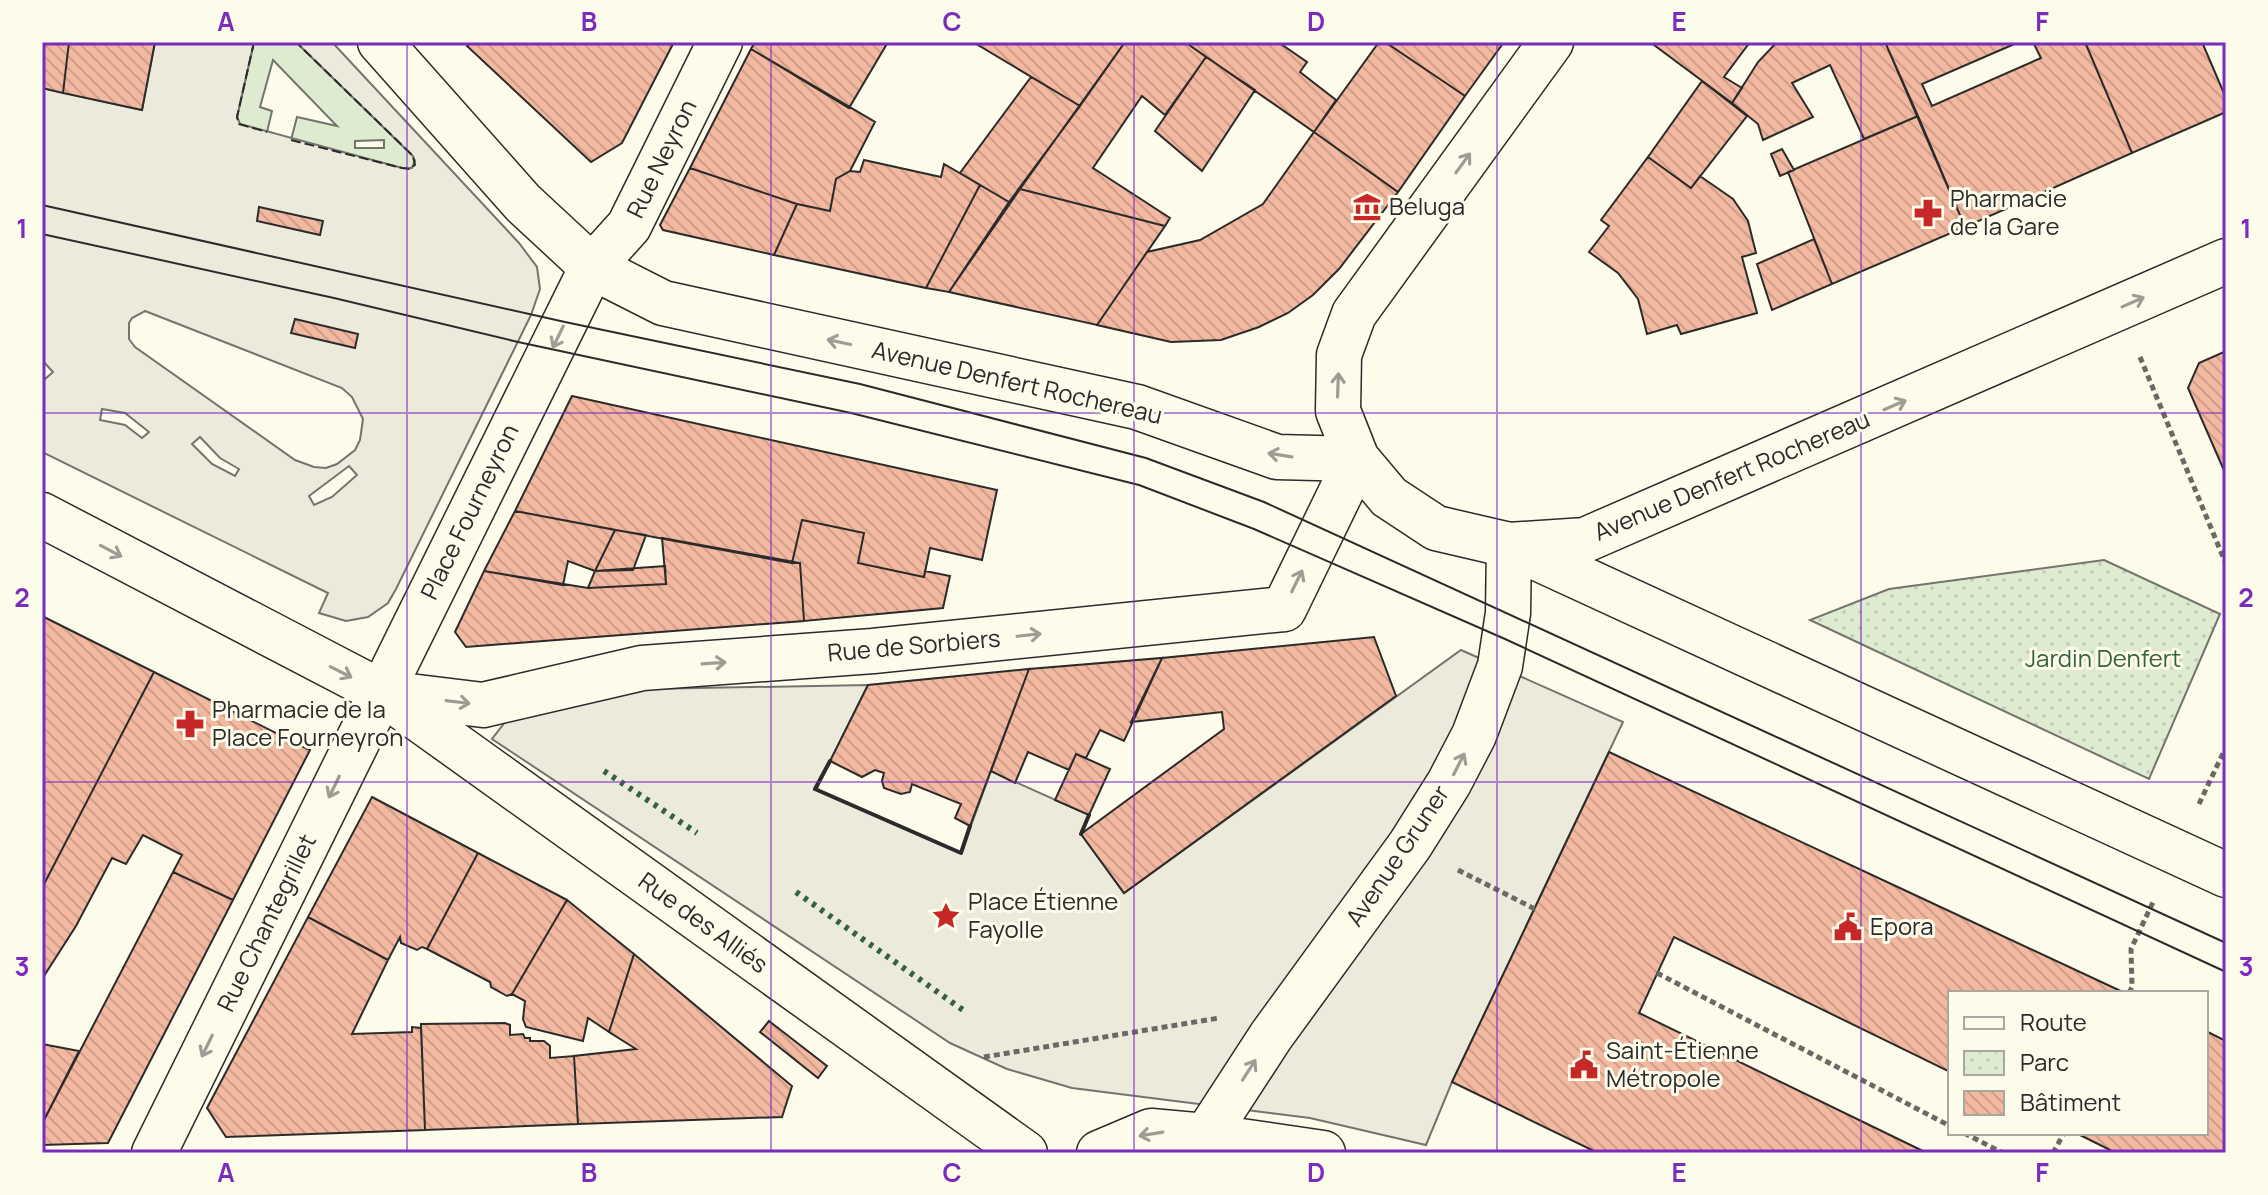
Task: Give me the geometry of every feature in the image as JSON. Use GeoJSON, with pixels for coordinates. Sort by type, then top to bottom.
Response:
{"type":"FeatureCollection","features":[{"type":"Feature","properties":{"kind":"street"},"geometry":{"type":"LineString","coordinates":[[380,42],[523,203],[592,267]]}},
{"type":"Feature","properties":{"kind":"street","name":"Rue Neyron"},"geometry":{"type":"LineString","coordinates":[[592,267],[629,226],[720,42]]}},
{"type":"Feature","properties":{"kind":"street"},"geometry":{"type":"LineString","coordinates":[[1357,459],[1338,411],[1339,355],[1354,314],[1551,42]]}},
{"type":"Feature","properties":{"kind":"street","name":"Avenue Denfert Rochereau"},"geometry":{"type":"LineString","coordinates":[[592,267],[663,303],[1137,407],[1277,457],[1357,459],[1389,497],[1436,528],[1509,545],[1585,540],[2226,261]]}},
{"type":"Feature","properties":{"kind":"street","name":"Place Fourneyron"},"geometry":{"type":"LineString","coordinates":[[381,692],[592,267]]}},
{"type":"Feature","properties":{"kind":"street","name":"Rue de Sorbiers"},"geometry":{"type":"LineString","coordinates":[[381,692],[483,705],[642,668],[873,651],[1284,609],[1357,459]]}},
{"type":"Feature","properties":{"kind":"street"},"geometry":{"type":"LineString","coordinates":[[42,515],[381,692]]}},
{"type":"Feature","properties":{"kind":"street"},"geometry":{"type":"LineString","coordinates":[[1509,545],[2226,875]]}},
{"type":"Feature","properties":{"kind":"street","name":"Avenue Gruner"},"geometry":{"type":"LineString","coordinates":[[1206,1136],[1271,1036],[1410,845],[1468,747],[1500,666],[1508,613],[1509,545]]}},
{"type":"Feature","properties":{"kind":"street","name":"Rue Chantegrillet"},"geometry":{"type":"LineString","coordinates":[[154,1153],[381,692]]}},
{"type":"Feature","properties":{"kind":"street","name":"Rue des Alliés"},"geometry":{"type":"LineString","coordinates":[[381,692],[1025,1153]]}},
{"type":"Feature","properties":{"kind":"street"},"geometry":{"type":"LineString","coordinates":[[1099,1153],[1151,1131],[1323,1153]]}},
{"type":"Feature","properties":{"kind":"path"},"geometry":{"type":"LineString","coordinates":[[2120,308],[2226,564]]}},
{"type":"Feature","properties":{"kind":"path"},"geometry":{"type":"LineString","coordinates":[[1410,845],[1535,909]]}},
{"type":"Feature","properties":{"kind":"path"},"geometry":{"type":"LineString","coordinates":[[1657,973],[1948,1125]]}},
{"type":"Feature","properties":{"kind":"path"},"geometry":{"type":"LineString","coordinates":[[1968,1135],[2003,1153]]}},
{"type":"Feature","properties":{"kind":"path"},"geometry":{"type":"LineString","coordinates":[[2053,1153],[2063,1135]]}},
{"type":"Feature","properties":{"kind":"green space"},"geometry":{"type":"Polygon","coordinates":[[[254,42],[296,42],[413,156],[415,165],[409,169],[402,168],[291,140],[297,117],[337,126],[273,60],[260,107],[272,111],[267,132],[239,124],[237,117],[254,42]],[[384,140],[355,141],[355,148],[384,148],[384,140]]]}},
{"type":"Feature","properties":{"kind":"green space","name":"Jardin Denfert"},"geometry":{"type":"Polygon","coordinates":[[[2104,560],[2220,614],[2149,779],[1810,620],[1889,589],[2104,560]]]}},
{"type":"Feature","properties":{"kind":"shaded area"},"geometry":{"type":"Polygon","coordinates":[[[155,42],[254,42],[237,117],[240,124],[402,168],[412,168],[415,161],[413,156],[296,42],[332,42],[519,243],[537,267],[540,289],[531,315],[396,589],[388,603],[368,617],[346,621],[319,613],[328,593],[42,452],[42,378],[53,372],[42,360],[42,88],[142,110],[155,42]],[[145,311],[132,318],[129,339],[135,347],[295,460],[326,468],[337,464],[355,450],[363,419],[352,397],[342,388],[145,311]],[[102,409],[100,420],[125,425],[142,438],[149,432],[125,413],[102,409]],[[200,437],[192,444],[212,464],[235,476],[239,469],[220,458],[200,437]],[[349,466],[309,496],[314,505],[332,497],[357,475],[349,466]]]}},
{"type":"Feature","properties":{"kind":"shaded area"},"geometry":{"type":"Polygon","coordinates":[[[1461,650],[1623,722],[1452,1082],[1426,1145],[1310,1118],[1072,1088],[1007,1069],[950,1043],[492,739],[512,713],[644,689],[868,685],[816,790],[961,853],[991,771],[1089,815],[1081,834],[1124,893],[1461,650]]]}},
{"type":"Feature","properties":{"kind":"building"},"geometry":{"type":"Polygon","coordinates":[[[42,42],[69,42],[63,93],[42,88],[42,42]]]}},
{"type":"Feature","properties":{"kind":"building"},"geometry":{"type":"Polygon","coordinates":[[[69,42],[155,42],[142,110],[63,93],[69,42]]]}},
{"type":"Feature","properties":{"kind":"building"},"geometry":{"type":"Polygon","coordinates":[[[471,42],[674,42],[622,143],[591,162],[467,46],[471,42]]]}},
{"type":"Feature","properties":{"kind":"building"},"geometry":{"type":"Polygon","coordinates":[[[755,42],[888,42],[849,108],[751,49],[755,42]]]}},
{"type":"Feature","properties":{"kind":"building"},"geometry":{"type":"Polygon","coordinates":[[[973,42],[1125,42],[1080,106],[973,42]]]}},
{"type":"Feature","properties":{"kind":"building"},"geometry":{"type":"Polygon","coordinates":[[[1125,42],[1185,42],[1206,57],[1165,115],[1142,96],[1093,168],[1170,218],[1165,226],[1020,189],[1125,42]]]}},
{"type":"Feature","properties":{"kind":"building"},"geometry":{"type":"Polygon","coordinates":[[[1185,42],[1278,42],[1307,62],[1300,72],[1336,100],[1314,132],[1185,42]]]}},
{"type":"Feature","properties":{"kind":"building"},"geometry":{"type":"Polygon","coordinates":[[[1379,42],[1385,42],[1465,96],[1398,192],[1314,132],[1379,42]]]}},
{"type":"Feature","properties":{"kind":"building"},"geometry":{"type":"Polygon","coordinates":[[[1385,42],[1504,42],[1465,96],[1385,42]]]}},
{"type":"Feature","properties":{"kind":"building"},"geometry":{"type":"Polygon","coordinates":[[[1650,42],[1750,42],[1724,77],[1742,88],[1732,103],[1650,42]]]}},
{"type":"Feature","properties":{"kind":"building"},"geometry":{"type":"Polygon","coordinates":[[[1777,42],[1885,42],[1918,116],[1864,139],[1830,65],[1792,83],[1813,117],[1763,140],[1758,124],[1732,103],[1758,62],[1777,42]]]}},
{"type":"Feature","properties":{"kind":"building"},"geometry":{"type":"Polygon","coordinates":[[[1885,42],[2019,42],[1922,84],[1932,106],[2041,58],[2033,42],[2085,42],[2132,153],[1965,227],[1885,42]]]}},
{"type":"Feature","properties":{"kind":"building"},"geometry":{"type":"Polygon","coordinates":[[[2085,42],[2202,42],[2226,98],[2226,112],[2132,153],[2085,42]]]}},
{"type":"Feature","properties":{"kind":"building"},"geometry":{"type":"Polygon","coordinates":[[[751,49],[875,122],[850,171],[836,179],[830,211],[797,204],[690,168],[751,49]]]}},
{"type":"Feature","properties":{"kind":"building"},"geometry":{"type":"Polygon","coordinates":[[[1206,57],[1255,90],[1202,171],[1155,131],[1206,57]]]}},
{"type":"Feature","properties":{"kind":"building"},"geometry":{"type":"Polygon","coordinates":[[[1031,77],[1080,106],[1009,202],[960,173],[1031,77]]]}},
{"type":"Feature","properties":{"kind":"building"},"geometry":{"type":"Polygon","coordinates":[[[1702,81],[1747,116],[1691,188],[1648,157],[1702,81]]]}},
{"type":"Feature","properties":{"kind":"building"},"geometry":{"type":"Polygon","coordinates":[[[1918,116],[1965,227],[1832,284],[1788,172],[1918,116]]]}},
{"type":"Feature","properties":{"kind":"building"},"geometry":{"type":"Polygon","coordinates":[[[1314,132],[1398,192],[1339,269],[1313,295],[1288,313],[1221,340],[1171,342],[1097,325],[1147,252],[1200,240],[1263,204],[1314,132]]]}},
{"type":"Feature","properties":{"kind":"building"},"geometry":{"type":"Polygon","coordinates":[[[1782,149],[1794,170],[1780,176],[1771,154],[1782,149]]]}},
{"type":"Feature","properties":{"kind":"building"},"geometry":{"type":"Polygon","coordinates":[[[1648,157],[1691,188],[1700,176],[1733,199],[1748,221],[1756,253],[1742,257],[1757,313],[1681,334],[1677,325],[1647,334],[1638,299],[1618,273],[1589,252],[1609,226],[1601,220],[1648,157]]]}},
{"type":"Feature","properties":{"kind":"building"},"geometry":{"type":"Polygon","coordinates":[[[864,160],[941,177],[944,164],[980,185],[926,288],[774,255],[797,204],[830,211],[836,179],[850,171],[860,172],[864,160]]]}},
{"type":"Feature","properties":{"kind":"building"},"geometry":{"type":"Polygon","coordinates":[[[690,168],[797,204],[774,255],[663,230],[660,225],[690,168]]]}},
{"type":"Feature","properties":{"kind":"building"},"geometry":{"type":"Polygon","coordinates":[[[980,185],[1009,202],[949,292],[926,288],[980,185]]]}},
{"type":"Feature","properties":{"kind":"building"},"geometry":{"type":"Polygon","coordinates":[[[1020,189],[1165,226],[1097,325],[949,292],[1020,189]]]}},
{"type":"Feature","properties":{"kind":"building"},"geometry":{"type":"Polygon","coordinates":[[[259,207],[323,221],[320,235],[257,221],[259,207]]]}},
{"type":"Feature","properties":{"kind":"building"},"geometry":{"type":"Polygon","coordinates":[[[1814,239],[1832,284],[1772,310],[1757,264],[1814,239]]]}},
{"type":"Feature","properties":{"kind":"building"},"geometry":{"type":"Polygon","coordinates":[[[295,319],[358,334],[355,348],[291,333],[295,319]]]}},
{"type":"Feature","properties":{"kind":"building"},"geometry":{"type":"Polygon","coordinates":[[[2226,351],[2226,475],[2188,388],[2199,363],[2226,351]]]}},
{"type":"Feature","properties":{"kind":"building"},"geometry":{"type":"Polygon","coordinates":[[[572,396],[997,490],[982,560],[930,548],[924,577],[858,563],[864,533],[802,520],[792,563],[515,511],[572,396]]]}},
{"type":"Feature","properties":{"kind":"building"},"geometry":{"type":"Polygon","coordinates":[[[515,511],[615,530],[595,571],[568,561],[563,585],[484,571],[515,511]]]}},
{"type":"Feature","properties":{"kind":"building"},"geometry":{"type":"Polygon","coordinates":[[[802,520],[864,533],[858,563],[924,577],[925,571],[950,576],[943,608],[804,621],[800,563],[792,563],[802,520]]]}},
{"type":"Feature","properties":{"kind":"building"},"geometry":{"type":"Polygon","coordinates":[[[615,530],[646,535],[633,570],[595,571],[615,530]]]}},
{"type":"Feature","properties":{"kind":"building"},"geometry":{"type":"Polygon","coordinates":[[[662,538],[800,563],[804,621],[466,647],[455,632],[484,571],[588,588],[666,584],[662,538]]]}},
{"type":"Feature","properties":{"kind":"building"},"geometry":{"type":"Polygon","coordinates":[[[665,566],[666,584],[588,588],[595,571],[665,566]]]}},
{"type":"Feature","properties":{"kind":"building"},"geometry":{"type":"Polygon","coordinates":[[[42,616],[154,672],[42,888],[42,616]]]}},
{"type":"Feature","properties":{"kind":"building"},"geometry":{"type":"Polygon","coordinates":[[[1374,637],[1396,696],[1124,893],[1081,834],[1224,729],[1222,712],[1131,722],[1162,658],[1374,637]]]}},
{"type":"Feature","properties":{"kind":"building"},"geometry":{"type":"Polygon","coordinates":[[[1162,658],[1124,741],[1100,730],[1086,758],[1076,754],[1069,770],[1028,752],[1015,783],[991,771],[1029,669],[1162,658]]]}},
{"type":"Feature","properties":{"kind":"building"},"geometry":{"type":"Polygon","coordinates":[[[1029,669],[970,826],[955,818],[961,804],[912,784],[910,792],[901,794],[884,788],[884,773],[875,770],[862,777],[830,761],[868,685],[1029,669]]]}},
{"type":"Feature","properties":{"kind":"building"},"geometry":{"type":"Polygon","coordinates":[[[154,672],[310,750],[233,900],[173,872],[182,855],[143,835],[126,864],[112,858],[76,926],[42,979],[42,888],[154,672]]]}},
{"type":"Feature","properties":{"kind":"building"},"geometry":{"type":"Polygon","coordinates":[[[1609,752],[2121,991],[1948,991],[1948,1071],[1674,937],[1639,1013],[1927,1153],[1598,1153],[1452,1082],[1609,752]]]}},
{"type":"Feature","properties":{"kind":"building"},"geometry":{"type":"Polygon","coordinates":[[[1076,754],[1110,769],[1089,815],[1055,800],[1076,754]]]}},
{"type":"Feature","properties":{"kind":"building"},"geometry":{"type":"Polygon","coordinates":[[[372,797],[478,853],[427,949],[422,947],[417,950],[401,943],[400,937],[388,960],[308,917],[372,797]]]}},
{"type":"Feature","properties":{"kind":"building"},"geometry":{"type":"Polygon","coordinates":[[[478,853],[567,900],[512,994],[507,996],[491,987],[490,982],[427,949],[478,853]]]}},
{"type":"Feature","properties":{"kind":"building"},"geometry":{"type":"Polygon","coordinates":[[[173,872],[233,900],[108,1143],[42,1145],[42,1124],[173,872]]]}},
{"type":"Feature","properties":{"kind":"building"},"geometry":{"type":"Polygon","coordinates":[[[567,900],[634,954],[609,1032],[588,1018],[583,1041],[526,1027],[523,1019],[525,1001],[512,994],[567,900]]]}},
{"type":"Feature","properties":{"kind":"building"},"geometry":{"type":"Polygon","coordinates":[[[308,917],[388,960],[352,1034],[412,1032],[412,1027],[421,1028],[425,1130],[226,1137],[207,1108],[308,917]]]}},
{"type":"Feature","properties":{"kind":"building"},"geometry":{"type":"Polygon","coordinates":[[[634,954],[792,1086],[782,1117],[578,1124],[574,1056],[636,1049],[609,1032],[634,954]]]}},
{"type":"Feature","properties":{"kind":"building"},"geometry":{"type":"Polygon","coordinates":[[[769,1021],[827,1066],[818,1078],[760,1032],[769,1021]]]}},
{"type":"Feature","properties":{"kind":"building"},"geometry":{"type":"Polygon","coordinates":[[[421,1024],[510,1025],[510,1035],[523,1034],[530,1041],[544,1041],[550,1046],[550,1058],[574,1056],[578,1124],[425,1130],[421,1024]]]}},
{"type":"Feature","properties":{"kind":"building"},"geometry":{"type":"Polygon","coordinates":[[[2208,1032],[2226,1041],[2226,1153],[2116,1153],[2080,1135],[2208,1135],[2208,1032]]]}},
{"type":"Feature","properties":{"kind":"building"},"geometry":{"type":"Polygon","coordinates":[[[42,1044],[79,1051],[42,1124],[42,1044]]]}},
{"type":"Feature","properties":{"kind":"tram line"},"geometry":{"type":"LineString","coordinates":[[42,205],[565,322],[860,384],[1146,458],[1264,502],[2226,943]]}},
{"type":"Feature","properties":{"kind":"tram line"},"geometry":{"type":"LineString","coordinates":[[42,234],[518,342],[851,413],[1139,485],[1254,529],[1505,639],[2226,972]]}},
{"type":"Feature","properties":{"kind":"hedge"},"geometry":{"type":"LineString","coordinates":[[604,771],[697,833]]}},
{"type":"Feature","properties":{"kind":"hedge"},"geometry":{"type":"LineString","coordinates":[[796,892],[963,1010]]}},
{"type":"Feature","properties":{"kind":"fence"},"geometry":{"type":"LineString","coordinates":[[254,42],[237,117],[239,124],[267,132]]}},
{"type":"Feature","properties":{"kind":"fence"},"geometry":{"type":"LineString","coordinates":[[291,140],[402,168],[409,169],[415,165],[413,156],[296,42]]}},
{"type":"Feature","properties":{"kind":"wall"},"geometry":{"type":"LineString","coordinates":[[830,761],[815,789],[961,853],[970,826]]}},
{"type":"Feature","properties":{"kind":"wall"},"geometry":{"type":"LineString","coordinates":[[1081,834],[1089,815]]}},
{"type":"Feature","properties":{"kind":"place","name":"Beluga"},"geometry":{"type":"Point","coordinates":[1367,207]}},
{"type":"Feature","properties":{"kind":"place","name":"Pharmacie de la Gare"},"geometry":{"type":"Point","coordinates":[1928,213]}},
{"type":"Feature","properties":{"kind":"place","name":"Pharmacie de la Place Fourneyron"},"geometry":{"type":"Point","coordinates":[190,724]}},
{"type":"Feature","properties":{"kind":"place","name":"Place Étienne Fayolle"},"geometry":{"type":"Point","coordinates":[946,916]}},
{"type":"Feature","properties":{"kind":"place","name":"Epora"},"geometry":{"type":"Point","coordinates":[1848,927]}},
{"type":"Feature","properties":{"kind":"place","name":"Saint-Étienne Métropole"},"geometry":{"type":"Point","coordinates":[1584,1065]}}]}
